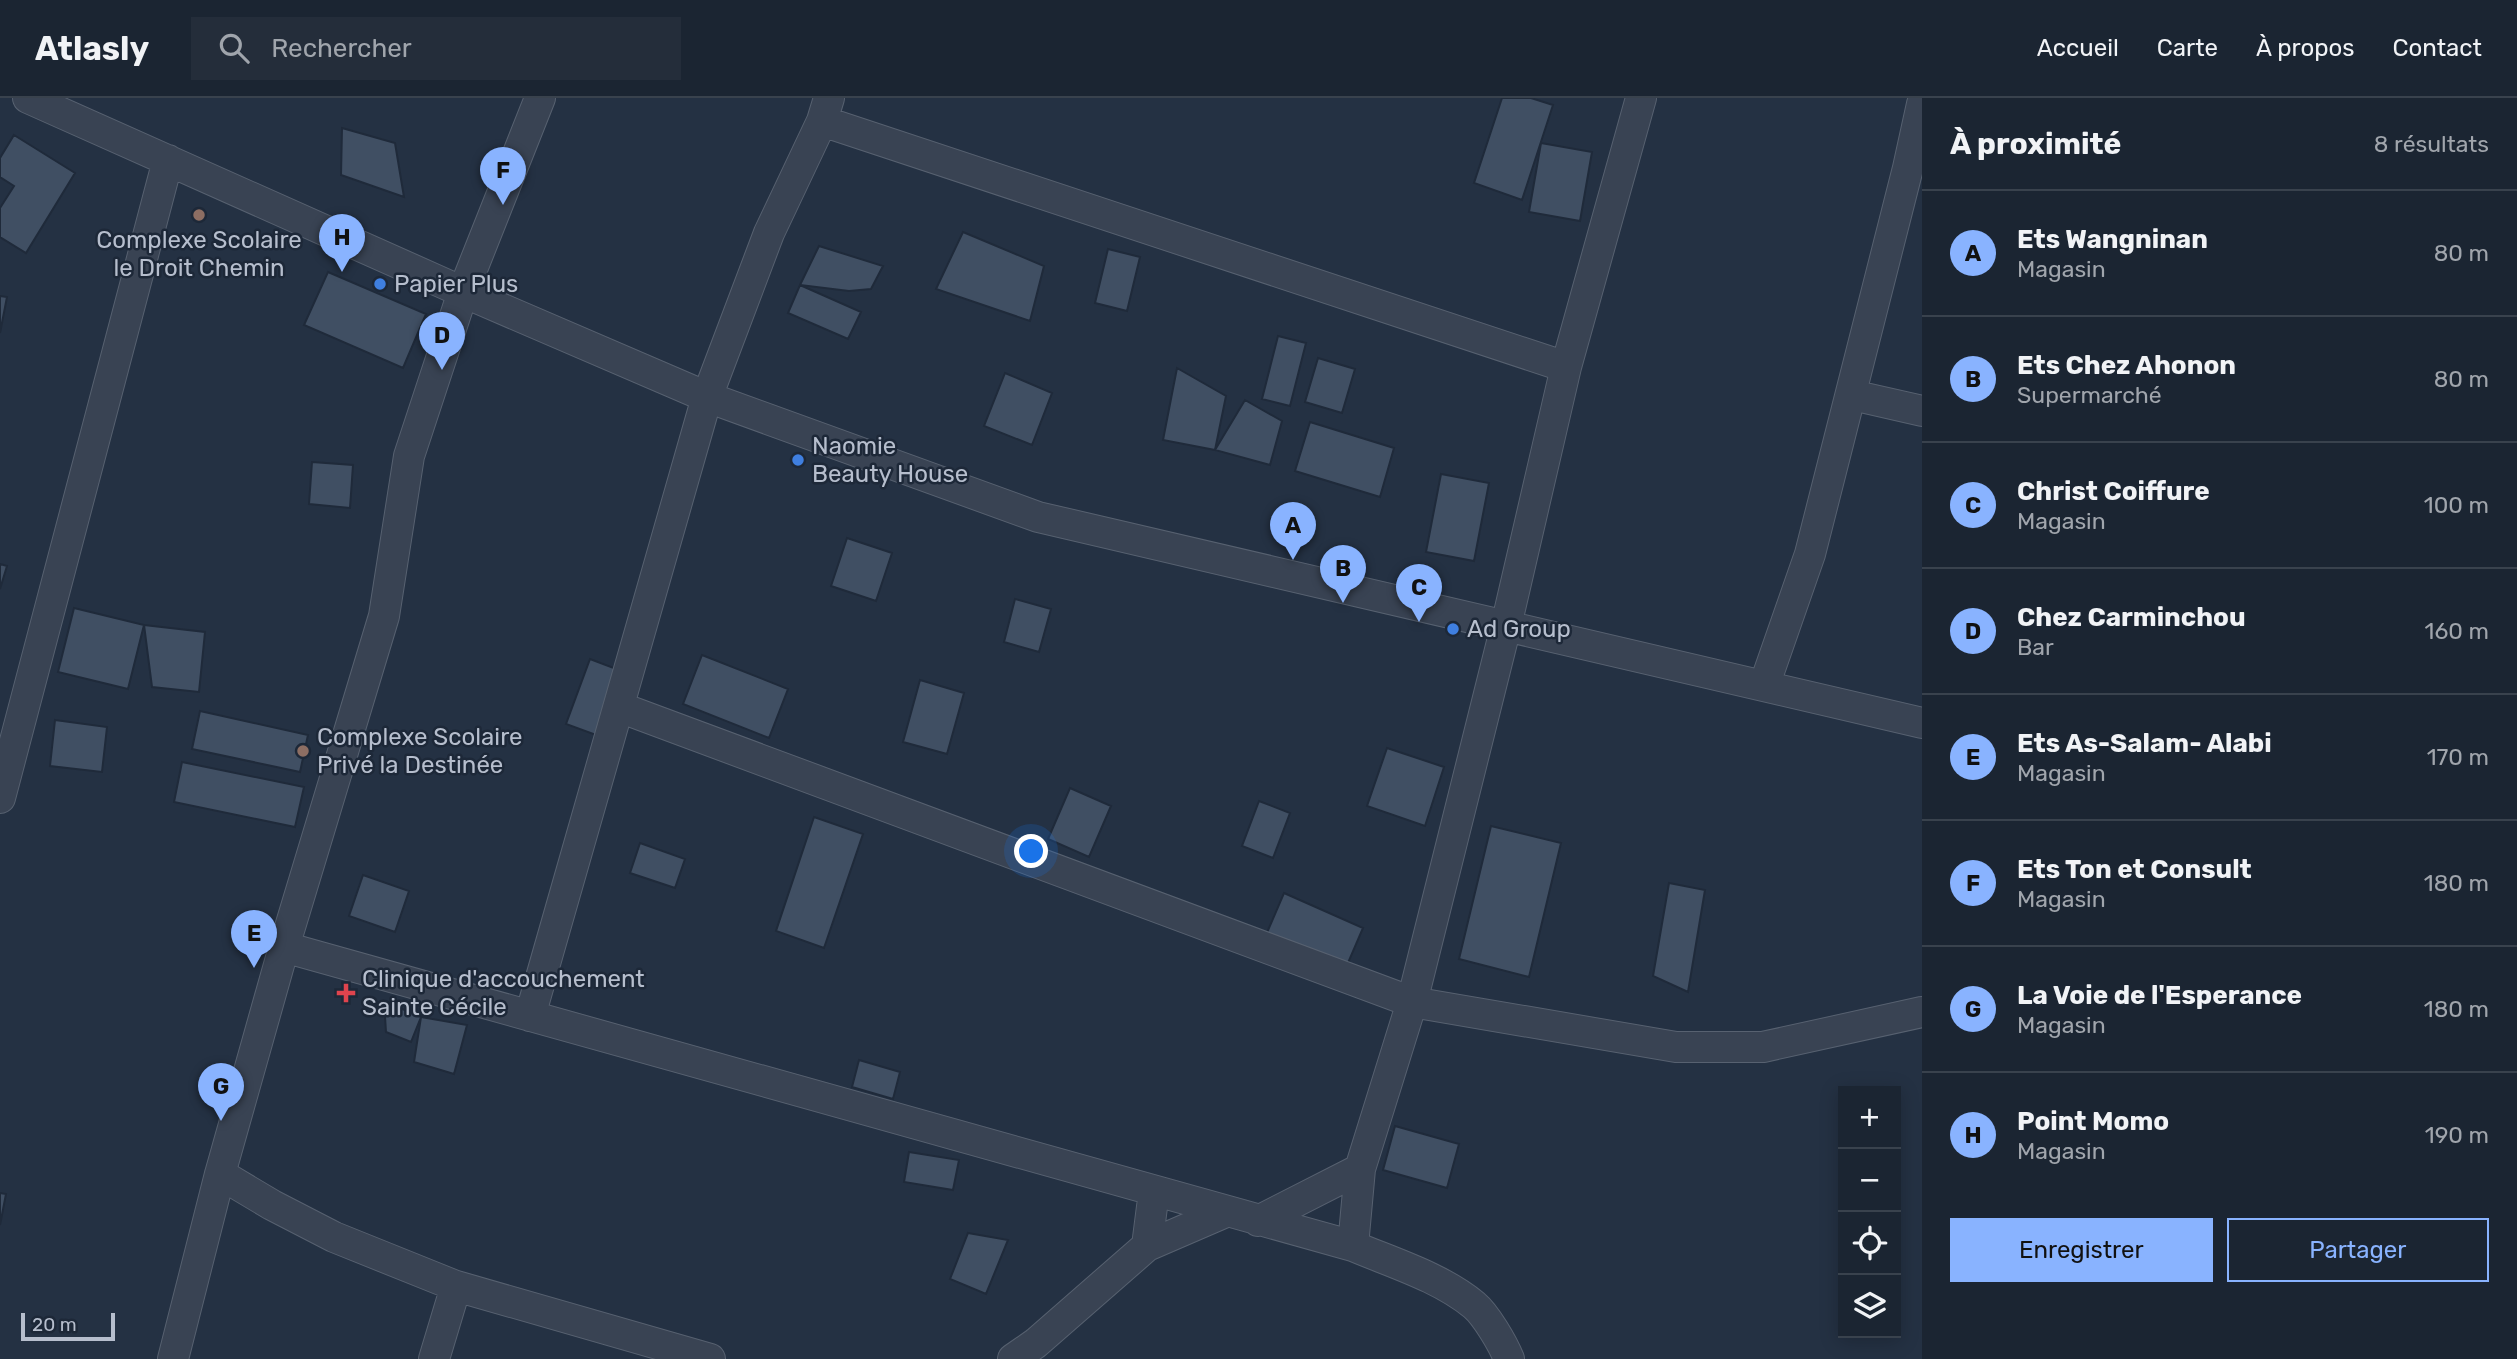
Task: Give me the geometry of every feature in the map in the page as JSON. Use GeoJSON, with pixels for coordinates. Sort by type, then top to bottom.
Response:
{"type":"FeatureCollection","features":[{"type":"Feature","properties":{"kind":"street"},"geometry":{"type":"LineString","coordinates":[[28,98],[463,292],[708,397],[1038,517],[1922,723]]}},
{"type":"Feature","properties":{"kind":"street"},"geometry":{"type":"LineString","coordinates":[[173,1359],[220,1174],[284,947],[384,616],[409,456],[463,292],[540,98]]}},
{"type":"Feature","properties":{"kind":"street"},"geometry":{"type":"LineString","coordinates":[[1353,1246],[1360,1169],[1412,1002],[1506,626],[1566,367],[1632,101]]}},
{"type":"Feature","properties":{"kind":"street"},"geometry":{"type":"LineString","coordinates":[[1764,686],[1810,554],[1852,395],[1922,104]]}},
{"type":"Feature","properties":{"kind":"street"},"geometry":{"type":"LineString","coordinates":[[530,1016],[708,397],[769,233],[825,109],[1566,367]]}},
{"type":"Feature","properties":{"kind":"street"},"geometry":{"type":"LineString","coordinates":[[0,798],[168,160]]}},
{"type":"Feature","properties":{"kind":"street"},"geometry":{"type":"LineString","coordinates":[[1852,395],[1922,411]]}},
{"type":"Feature","properties":{"kind":"street"},"geometry":{"type":"LineString","coordinates":[[619,707],[1412,1002],[1676,1048],[1763,1048],[1922,1012]]}},
{"type":"Feature","properties":{"kind":"street"},"geometry":{"type":"LineString","coordinates":[[284,947],[1353,1246],[1434,1281],[1475,1306],[1509,1359]]}},
{"type":"Feature","properties":{"kind":"street"},"geometry":{"type":"LineString","coordinates":[[1258,1221],[1360,1169]]}},
{"type":"Feature","properties":{"kind":"street"},"geometry":{"type":"LineString","coordinates":[[220,1174],[334,1237],[456,1286],[710,1359]]}},
{"type":"Feature","properties":{"kind":"street"},"geometry":{"type":"LineString","coordinates":[[1147,1246],[1154,1191]]}},
{"type":"Feature","properties":{"kind":"street"},"geometry":{"type":"LineString","coordinates":[[1013,1359],[1036,1343],[1147,1246],[1228,1211]]}},
{"type":"Feature","properties":{"kind":"street"},"geometry":{"type":"LineString","coordinates":[[434,1359],[456,1286]]}},
{"type":"Feature","properties":{"kind":"building"},"geometry":{"type":"Polygon","coordinates":[[[1502,98],[1531,98],[1553,105],[1522,200],[1474,183],[1502,98]]]}},
{"type":"Feature","properties":{"kind":"building"},"geometry":{"type":"Polygon","coordinates":[[[342,128],[395,143],[404,197],[341,175],[342,128]]]}},
{"type":"Feature","properties":{"kind":"building"},"geometry":{"type":"Polygon","coordinates":[[[14,135],[75,173],[26,253],[0,237],[0,208],[14,186],[0,177],[0,158],[14,135]]]}},
{"type":"Feature","properties":{"kind":"building"},"geometry":{"type":"Polygon","coordinates":[[[1541,143],[1592,152],[1580,221],[1529,212],[1541,143]]]}},
{"type":"Feature","properties":{"kind":"building"},"geometry":{"type":"Polygon","coordinates":[[[963,232],[1044,266],[1030,321],[936,289],[963,232]]]}},
{"type":"Feature","properties":{"kind":"building"},"geometry":{"type":"Polygon","coordinates":[[[819,246],[883,266],[871,289],[849,291],[800,285],[819,246]]]}},
{"type":"Feature","properties":{"kind":"building"},"geometry":{"type":"Polygon","coordinates":[[[1108,249],[1140,257],[1127,311],[1095,303],[1108,249]]]}},
{"type":"Feature","properties":{"kind":"building"},"geometry":{"type":"Polygon","coordinates":[[[328,272],[426,314],[403,368],[304,325],[328,272]]]}},
{"type":"Feature","properties":{"kind":"building"},"geometry":{"type":"Polygon","coordinates":[[[800,285],[861,312],[848,339],[788,313],[800,285]]]}},
{"type":"Feature","properties":{"kind":"building"},"geometry":{"type":"Polygon","coordinates":[[[0,296],[7,297],[0,333],[0,296]]]}},
{"type":"Feature","properties":{"kind":"building"},"geometry":{"type":"Polygon","coordinates":[[[1278,336],[1306,343],[1290,406],[1262,399],[1278,336]]]}},
{"type":"Feature","properties":{"kind":"building"},"geometry":{"type":"Polygon","coordinates":[[[1318,358],[1355,369],[1342,413],[1305,402],[1318,358]]]}},
{"type":"Feature","properties":{"kind":"building"},"geometry":{"type":"Polygon","coordinates":[[[1177,368],[1226,396],[1215,450],[1163,440],[1177,368]]]}},
{"type":"Feature","properties":{"kind":"building"},"geometry":{"type":"Polygon","coordinates":[[[1005,373],[1052,393],[1032,445],[984,426],[1005,373]]]}},
{"type":"Feature","properties":{"kind":"building"},"geometry":{"type":"Polygon","coordinates":[[[1245,400],[1282,421],[1270,465],[1215,450],[1245,400]]]}},
{"type":"Feature","properties":{"kind":"building"},"geometry":{"type":"Polygon","coordinates":[[[1310,422],[1394,448],[1380,497],[1295,471],[1310,422]]]}},
{"type":"Feature","properties":{"kind":"building"},"geometry":{"type":"Polygon","coordinates":[[[312,462],[353,465],[350,508],[309,504],[312,462]]]}},
{"type":"Feature","properties":{"kind":"building"},"geometry":{"type":"Polygon","coordinates":[[[1441,474],[1489,483],[1474,561],[1426,552],[1441,474]]]}},
{"type":"Feature","properties":{"kind":"building"},"geometry":{"type":"Polygon","coordinates":[[[847,538],[892,553],[876,601],[831,586],[847,538]]]}},
{"type":"Feature","properties":{"kind":"building"},"geometry":{"type":"Polygon","coordinates":[[[0,564],[7,566],[0,589],[0,564]]]}},
{"type":"Feature","properties":{"kind":"building"},"geometry":{"type":"Polygon","coordinates":[[[1015,599],[1051,609],[1039,652],[1004,642],[1015,599]]]}},
{"type":"Feature","properties":{"kind":"building"},"geometry":{"type":"Polygon","coordinates":[[[74,608],[144,625],[128,689],[58,672],[74,608]]]}},
{"type":"Feature","properties":{"kind":"building"},"geometry":{"type":"Polygon","coordinates":[[[144,625],[205,632],[199,692],[152,687],[144,625]]]}},
{"type":"Feature","properties":{"kind":"building"},"geometry":{"type":"Polygon","coordinates":[[[702,655],[788,689],[769,738],[683,704],[702,655]]]}},
{"type":"Feature","properties":{"kind":"building"},"geometry":{"type":"Polygon","coordinates":[[[590,659],[619,670],[596,735],[566,724],[590,659]]]}},
{"type":"Feature","properties":{"kind":"building"},"geometry":{"type":"Polygon","coordinates":[[[920,680],[964,693],[947,754],[903,742],[920,680]]]}},
{"type":"Feature","properties":{"kind":"building"},"geometry":{"type":"Polygon","coordinates":[[[200,711],[308,735],[300,772],[192,749],[200,711]]]}},
{"type":"Feature","properties":{"kind":"building"},"geometry":{"type":"Polygon","coordinates":[[[55,720],[107,727],[102,772],[50,766],[55,720]]]}},
{"type":"Feature","properties":{"kind":"building"},"geometry":{"type":"Polygon","coordinates":[[[1387,748],[1444,767],[1425,826],[1367,806],[1387,748]]]}},
{"type":"Feature","properties":{"kind":"building"},"geometry":{"type":"Polygon","coordinates":[[[182,762],[304,787],[295,827],[174,802],[182,762]]]}},
{"type":"Feature","properties":{"kind":"building"},"geometry":{"type":"Polygon","coordinates":[[[1070,788],[1111,806],[1089,857],[1048,839],[1070,788]]]}},
{"type":"Feature","properties":{"kind":"building"},"geometry":{"type":"Polygon","coordinates":[[[1259,801],[1290,813],[1273,858],[1242,846],[1259,801]]]}},
{"type":"Feature","properties":{"kind":"building"},"geometry":{"type":"Polygon","coordinates":[[[814,817],[863,834],[824,948],[776,931],[814,817]]]}},
{"type":"Feature","properties":{"kind":"building"},"geometry":{"type":"Polygon","coordinates":[[[1491,826],[1561,843],[1529,977],[1459,959],[1491,826]]]}},
{"type":"Feature","properties":{"kind":"building"},"geometry":{"type":"Polygon","coordinates":[[[640,843],[685,859],[675,888],[630,873],[640,843]]]}},
{"type":"Feature","properties":{"kind":"building"},"geometry":{"type":"Polygon","coordinates":[[[363,875],[409,891],[395,932],[349,916],[363,875]]]}},
{"type":"Feature","properties":{"kind":"building"},"geometry":{"type":"Polygon","coordinates":[[[1669,883],[1705,890],[1688,992],[1653,976],[1669,883]]]}},
{"type":"Feature","properties":{"kind":"building"},"geometry":{"type":"Polygon","coordinates":[[[1284,893],[1363,928],[1345,970],[1266,935],[1284,893]]]}},
{"type":"Feature","properties":{"kind":"building"},"geometry":{"type":"Polygon","coordinates":[[[384,1001],[421,1017],[411,1042],[386,1032],[384,1001]]]}},
{"type":"Feature","properties":{"kind":"building"},"geometry":{"type":"Polygon","coordinates":[[[421,1017],[467,1025],[454,1074],[414,1062],[421,1017]]]}},
{"type":"Feature","properties":{"kind":"building"},"geometry":{"type":"Polygon","coordinates":[[[859,1060],[900,1072],[893,1099],[852,1087],[859,1060]]]}},
{"type":"Feature","properties":{"kind":"building"},"geometry":{"type":"Polygon","coordinates":[[[1395,1126],[1459,1144],[1447,1188],[1383,1170],[1395,1126]]]}},
{"type":"Feature","properties":{"kind":"building"},"geometry":{"type":"Polygon","coordinates":[[[909,1152],[959,1160],[953,1190],[904,1182],[909,1152]]]}},
{"type":"Feature","properties":{"kind":"building"},"geometry":{"type":"Polygon","coordinates":[[[0,1193],[6,1194],[0,1225],[0,1193]]]}},
{"type":"Feature","properties":{"kind":"building"},"geometry":{"type":"Polygon","coordinates":[[[968,1233],[1008,1240],[986,1294],[950,1279],[968,1233]]]}},
{"type":"Feature","properties":{"kind":"place","name":"Ets Ton et Consult"},"geometry":{"type":"Point","coordinates":[503,205]}},
{"type":"Feature","properties":{"kind":"place","name":"Complexe Scolaire le Droit Chemin"},"geometry":{"type":"Point","coordinates":[199,215]}},
{"type":"Feature","properties":{"kind":"place","name":"Point Momo"},"geometry":{"type":"Point","coordinates":[342,272]}},
{"type":"Feature","properties":{"kind":"place","name":"Papier Plus"},"geometry":{"type":"Point","coordinates":[380,284]}},
{"type":"Feature","properties":{"kind":"place","name":"Chez Carminchou"},"geometry":{"type":"Point","coordinates":[442,370]}},
{"type":"Feature","properties":{"kind":"place","name":"Naomie Beauty House"},"geometry":{"type":"Point","coordinates":[798,460]}},
{"type":"Feature","properties":{"kind":"place","name":"Ets Wangninan"},"geometry":{"type":"Point","coordinates":[1293,560]}},
{"type":"Feature","properties":{"kind":"place","name":"Ets Chez Ahonon"},"geometry":{"type":"Point","coordinates":[1343,603]}},
{"type":"Feature","properties":{"kind":"place","name":"Christ Coiffure"},"geometry":{"type":"Point","coordinates":[1419,622]}},
{"type":"Feature","properties":{"kind":"place","name":"Ad Group"},"geometry":{"type":"Point","coordinates":[1453,629]}},
{"type":"Feature","properties":{"kind":"place","name":"Complexe Scolaire Privé la Destinée"},"geometry":{"type":"Point","coordinates":[303,751]}},
{"type":"Feature","properties":{"kind":"place","name":"Ets As-Salam- Alabi"},"geometry":{"type":"Point","coordinates":[254,968]}},
{"type":"Feature","properties":{"kind":"place","name":"Clinique d'accouchement Sainte Cécile"},"geometry":{"type":"Point","coordinates":[346,993]}},
{"type":"Feature","properties":{"kind":"place","name":"La Voie de l'Esperance"},"geometry":{"type":"Point","coordinates":[221,1121]}}]}
